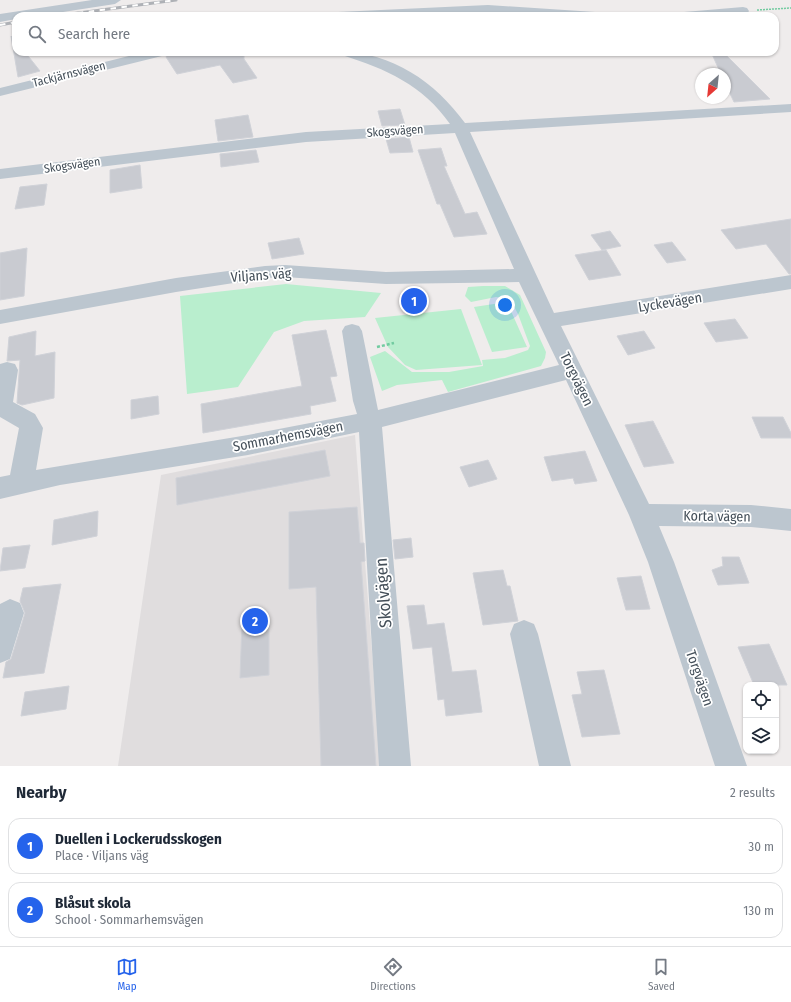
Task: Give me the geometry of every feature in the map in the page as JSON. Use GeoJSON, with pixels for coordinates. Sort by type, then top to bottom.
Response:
{"type":"FeatureCollection","features":[{"type":"Feature","properties":{"kind":"street"},"geometry":{"type":"LineString","coordinates":[[38,12],[115,0]]}},
{"type":"Feature","properties":{"kind":"street"},"geometry":{"type":"LineString","coordinates":[[424,12],[488,9],[534,12]]}},
{"type":"Feature","properties":{"kind":"street"},"geometry":{"type":"LineString","coordinates":[[731,12],[743,11]]}},
{"type":"Feature","properties":{"kind":"street"},"geometry":{"type":"LineString","coordinates":[[0,18],[12,16]]}},
{"type":"Feature","properties":{"kind":"street","name":"Tackjärnsvägen"},"geometry":{"type":"LineString","coordinates":[[0,92],[145,56]]}},
{"type":"Feature","properties":{"kind":"street","name":"Torgvägen"},"geometry":{"type":"LineString","coordinates":[[360,56],[389,66],[422,84],[448,109],[460,127],[526,275],[642,514],[661,562],[731,766]]}},
{"type":"Feature","properties":{"kind":"street","name":"Skogsvägen"},"geometry":{"type":"LineString","coordinates":[[0,174],[257,142],[460,127],[791,108]]}},
{"type":"Feature","properties":{"kind":"street","name":"Viljans väg"},"geometry":{"type":"LineString","coordinates":[[0,317],[176,285],[265,272],[285,271],[386,278],[526,275]]}},
{"type":"Feature","properties":{"kind":"street","name":"Lyckevägen"},"geometry":{"type":"LineString","coordinates":[[549,321],[791,282]]}},
{"type":"Feature","properties":{"kind":"street","name":"Skolvägen"},"geometry":{"type":"LineString","coordinates":[[352,331],[364,401],[370,421],[395,766]]}},
{"type":"Feature","properties":{"kind":"street"},"geometry":{"type":"LineString","coordinates":[[8,370],[1,406],[25,419],[31,424],[31,428],[10,486]]}},
{"type":"Feature","properties":{"kind":"street","name":"Sommarhemsvägen"},"geometry":{"type":"LineString","coordinates":[[10,486],[248,445],[370,421],[573,370]]}},
{"type":"Feature","properties":{"kind":"street","name":"Korta vägen"},"geometry":{"type":"LineString","coordinates":[[642,514],[751,516],[791,520]]}},
{"type":"Feature","properties":{"kind":"street"},"geometry":{"type":"LineString","coordinates":[[0,649],[10,613]]}},
{"type":"Feature","properties":{"kind":"street"},"geometry":{"type":"LineString","coordinates":[[524,634],[555,766]]}},
{"type":"Feature","properties":{"kind":"path"},"geometry":{"type":"LineString","coordinates":[[743,11],[791,8]]}},
{"type":"Feature","properties":{"kind":"shaded area"},"geometry":{"type":"Polygon","coordinates":[[[355,435],[381,766],[118,766],[161,475],[355,435]]]}},
{"type":"Feature","properties":{"kind":"green space"},"geometry":{"type":"Polygon","coordinates":[[[286,284],[381,293],[365,317],[304,321],[274,332],[238,387],[187,394],[180,296],[286,284]]]}},
{"type":"Feature","properties":{"kind":"green space"},"geometry":{"type":"Polygon","coordinates":[[[505,286],[520,295],[546,352],[541,366],[448,392],[442,380],[397,385],[382,391],[370,357],[385,351],[412,372],[449,372],[483,366],[482,360],[505,358],[528,350],[530,346],[518,314],[510,299],[496,297],[471,302],[465,296],[468,287],[505,286]]]}},
{"type":"Feature","properties":{"kind":"green space"},"geometry":{"type":"Polygon","coordinates":[[[507,302],[527,347],[492,352],[474,307],[507,302]]]}},
{"type":"Feature","properties":{"kind":"green space"},"geometry":{"type":"Polygon","coordinates":[[[461,309],[482,365],[416,370],[405,365],[388,347],[375,318],[461,309]]]}},
{"type":"Feature","properties":{"kind":"building"},"geometry":{"type":"Polygon","coordinates":[[[14,56],[28,56],[40,71],[18,77],[14,56]]]}},
{"type":"Feature","properties":{"kind":"building"},"geometry":{"type":"Polygon","coordinates":[[[244,56],[244,59],[257,78],[233,83],[220,65],[177,74],[166,57],[244,56]]]}},
{"type":"Feature","properties":{"kind":"building"},"geometry":{"type":"Polygon","coordinates":[[[713,56],[727,56],[770,99],[734,102],[731,96],[731,68],[718,68],[713,56]]]}},
{"type":"Feature","properties":{"kind":"building"},"geometry":{"type":"Polygon","coordinates":[[[400,109],[405,125],[382,126],[378,111],[400,109]]]}},
{"type":"Feature","properties":{"kind":"building"},"geometry":{"type":"Polygon","coordinates":[[[248,115],[253,137],[218,141],[215,120],[248,115]]]}},
{"type":"Feature","properties":{"kind":"building"},"geometry":{"type":"Polygon","coordinates":[[[409,137],[413,152],[390,153],[386,139],[409,137]]]}},
{"type":"Feature","properties":{"kind":"building"},"geometry":{"type":"Polygon","coordinates":[[[441,148],[447,166],[444,166],[465,214],[477,212],[487,234],[454,237],[440,204],[437,204],[418,150],[441,148]]]}},
{"type":"Feature","properties":{"kind":"building"},"geometry":{"type":"Polygon","coordinates":[[[256,150],[259,162],[221,167],[220,154],[256,150]]]}},
{"type":"Feature","properties":{"kind":"building"},"geometry":{"type":"Polygon","coordinates":[[[140,165],[142,188],[110,193],[110,170],[140,165]]]}},
{"type":"Feature","properties":{"kind":"building"},"geometry":{"type":"Polygon","coordinates":[[[47,184],[44,205],[15,209],[20,187],[47,184]]]}},
{"type":"Feature","properties":{"kind":"building"},"geometry":{"type":"Polygon","coordinates":[[[791,219],[791,274],[789,274],[766,244],[736,249],[721,230],[791,219]]]}},
{"type":"Feature","properties":{"kind":"building"},"geometry":{"type":"Polygon","coordinates":[[[610,231],[621,246],[602,250],[591,235],[610,231]]]}},
{"type":"Feature","properties":{"kind":"building"},"geometry":{"type":"Polygon","coordinates":[[[299,238],[304,254],[272,259],[268,243],[299,238]]]}},
{"type":"Feature","properties":{"kind":"building"},"geometry":{"type":"Polygon","coordinates":[[[672,242],[686,260],[667,263],[654,245],[672,242]]]}},
{"type":"Feature","properties":{"kind":"building"},"geometry":{"type":"Polygon","coordinates":[[[27,248],[24,296],[0,300],[0,253],[27,248]]]}},
{"type":"Feature","properties":{"kind":"building"},"geometry":{"type":"Polygon","coordinates":[[[606,250],[621,275],[589,280],[575,255],[606,250]]]}},
{"type":"Feature","properties":{"kind":"building"},"geometry":{"type":"Polygon","coordinates":[[[735,319],[748,338],[716,342],[704,323],[735,319]]]}},
{"type":"Feature","properties":{"kind":"building"},"geometry":{"type":"Polygon","coordinates":[[[326,330],[337,376],[330,377],[336,401],[310,406],[311,414],[203,433],[201,404],[302,386],[292,335],[326,330]]]}},
{"type":"Feature","properties":{"kind":"building"},"geometry":{"type":"Polygon","coordinates":[[[36,331],[35,356],[55,352],[54,398],[22,405],[17,403],[20,360],[7,361],[9,337],[36,331]]]}},
{"type":"Feature","properties":{"kind":"building"},"geometry":{"type":"Polygon","coordinates":[[[644,331],[655,348],[628,355],[617,336],[644,331]]]}},
{"type":"Feature","properties":{"kind":"building"},"geometry":{"type":"Polygon","coordinates":[[[158,396],[159,414],[131,419],[131,400],[158,396]]]}},
{"type":"Feature","properties":{"kind":"building"},"geometry":{"type":"Polygon","coordinates":[[[752,417],[783,417],[791,433],[791,438],[761,438],[752,417]]]}},
{"type":"Feature","properties":{"kind":"building"},"geometry":{"type":"Polygon","coordinates":[[[653,421],[674,463],[644,467],[625,425],[653,421]]]}},
{"type":"Feature","properties":{"kind":"building"},"geometry":{"type":"Polygon","coordinates":[[[325,450],[330,476],[177,505],[176,478],[325,450]]]}},
{"type":"Feature","properties":{"kind":"building"},"geometry":{"type":"Polygon","coordinates":[[[585,451],[597,481],[575,484],[573,478],[552,481],[544,457],[585,451]]]}},
{"type":"Feature","properties":{"kind":"building"},"geometry":{"type":"Polygon","coordinates":[[[488,460],[497,479],[469,487],[460,467],[488,460]]]}},
{"type":"Feature","properties":{"kind":"building"},"geometry":{"type":"Polygon","coordinates":[[[357,507],[360,543],[364,543],[365,561],[361,562],[376,766],[321,766],[316,587],[289,589],[289,512],[357,507]]]}},
{"type":"Feature","properties":{"kind":"building"},"geometry":{"type":"Polygon","coordinates":[[[98,511],[97,536],[52,545],[54,520],[98,511]]]}},
{"type":"Feature","properties":{"kind":"building"},"geometry":{"type":"Polygon","coordinates":[[[411,538],[413,557],[395,559],[393,540],[411,538]]]}},
{"type":"Feature","properties":{"kind":"building"},"geometry":{"type":"Polygon","coordinates":[[[30,545],[25,568],[0,571],[3,548],[30,545]]]}},
{"type":"Feature","properties":{"kind":"building"},"geometry":{"type":"Polygon","coordinates":[[[722,557],[739,557],[749,583],[718,585],[712,570],[723,566],[722,557]]]}},
{"type":"Feature","properties":{"kind":"building"},"geometry":{"type":"Polygon","coordinates":[[[503,570],[507,586],[510,586],[518,621],[483,625],[473,573],[503,570]]]}},
{"type":"Feature","properties":{"kind":"building"},"geometry":{"type":"Polygon","coordinates":[[[641,576],[650,609],[626,610],[617,578],[641,576]]]}},
{"type":"Feature","properties":{"kind":"building"},"geometry":{"type":"Polygon","coordinates":[[[61,584],[44,673],[3,678],[6,662],[11,659],[25,613],[20,601],[23,588],[61,584]]]}},
{"type":"Feature","properties":{"kind":"building"},"geometry":{"type":"Polygon","coordinates":[[[424,605],[427,625],[444,623],[452,672],[476,670],[482,712],[446,716],[444,699],[438,700],[432,647],[413,649],[407,606],[424,605]]]}},
{"type":"Feature","properties":{"kind":"building"},"geometry":{"type":"Polygon","coordinates":[[[269,620],[269,675],[240,678],[242,623],[269,620]]]}},
{"type":"Feature","properties":{"kind":"building"},"geometry":{"type":"Polygon","coordinates":[[[769,644],[787,685],[779,685],[779,682],[753,682],[738,647],[769,644]]]}},
{"type":"Feature","properties":{"kind":"building"},"geometry":{"type":"Polygon","coordinates":[[[604,670],[620,734],[582,737],[572,695],[582,694],[577,672],[604,670]]]}},
{"type":"Feature","properties":{"kind":"building"},"geometry":{"type":"Polygon","coordinates":[[[69,686],[66,709],[21,716],[25,692],[69,686]]]}},
{"type":"Feature","properties":{"kind":"railway"},"geometry":{"type":"LineString","coordinates":[[86,12],[176,0]]}},
{"type":"Feature","properties":{"kind":"railway"},"geometry":{"type":"LineString","coordinates":[[0,25],[12,23]]}},
{"type":"Feature","properties":{"kind":"place","name":"Duellen i Lockerudsskogen"},"geometry":{"type":"Point","coordinates":[414,301]}},
{"type":"Feature","properties":{"kind":"place","name":"Blåsut skola"},"geometry":{"type":"Point","coordinates":[255,621]}}]}
